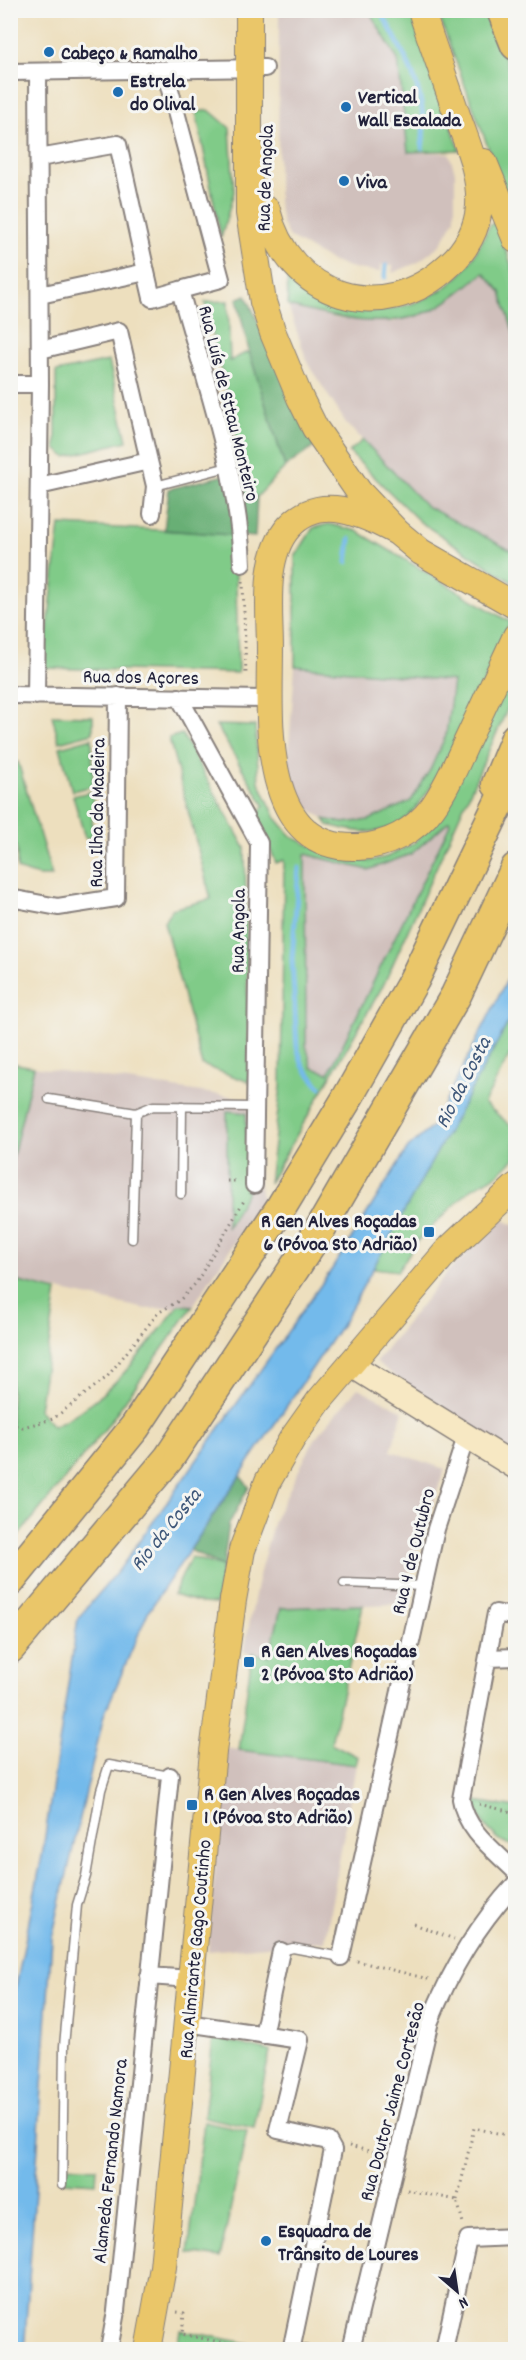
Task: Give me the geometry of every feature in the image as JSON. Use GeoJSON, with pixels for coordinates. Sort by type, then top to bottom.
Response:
{"type":"FeatureCollection","features":[{"type":"Feature","properties":{"kind":"highway"},"geometry":{"type":"LineString","coordinates":[[502,10],[516,45]]}},
{"type":"Feature","properties":{"kind":"highway"},"geometry":{"type":"LineString","coordinates":[[451,901],[516,738]]}},
{"type":"Feature","properties":{"kind":"highway"},"geometry":{"type":"LineString","coordinates":[[10,1581],[135,1427],[280,1209],[345,1102],[414,980],[516,768]]}},
{"type":"Feature","properties":{"kind":"highway"},"geometry":{"type":"LineString","coordinates":[[10,1648],[168,1458],[319,1232],[456,995],[512,873]]}},
{"type":"Feature","properties":{"kind":"main road","name":"Rua de Angola"},"geometry":{"type":"LineString","coordinates":[[249,10],[258,69],[267,210],[258,268]]}},
{"type":"Feature","properties":{"kind":"main road","name":"Rua de Angola"},"geometry":{"type":"LineString","coordinates":[[258,268],[249,213],[258,69],[266,10]]}},
{"type":"Feature","properties":{"kind":"main road"},"geometry":{"type":"LineString","coordinates":[[267,210],[272,233],[287,257],[298,270],[329,291],[369,298],[409,292],[441,273],[467,246],[479,208],[475,166],[421,10]]}},
{"type":"Feature","properties":{"kind":"main road"},"geometry":{"type":"LineString","coordinates":[[437,57],[516,240]]}},
{"type":"Feature","properties":{"kind":"main road"},"geometry":{"type":"LineString","coordinates":[[258,268],[263,302],[273,333],[315,428],[359,492],[397,532],[421,552],[506,601]]}},
{"type":"Feature","properties":{"kind":"main road"},"geometry":{"type":"LineString","coordinates":[[397,532],[363,514],[330,508],[316,510],[290,525],[276,549],[273,566],[270,699],[275,772],[292,813],[301,825],[325,842],[352,848],[369,847],[404,834],[432,808],[453,772],[516,636]]}},
{"type":"Feature","properties":{"kind":"main road","name":"Rua Almirante Gago Coutinho"},"geometry":{"type":"LineString","coordinates":[[148,2349],[163,2267],[219,1698],[242,1550],[268,1481],[292,1439],[350,1364],[447,1251],[516,1186]]}},
{"type":"Feature","properties":{"kind":"street"},"geometry":{"type":"LineString","coordinates":[[10,72],[258,69]]}},
{"type":"Feature","properties":{"kind":"street","name":"Rua Luís de Sttau Monteiro"},"geometry":{"type":"LineString","coordinates":[[165,71],[221,279],[180,290],[228,467],[241,539],[242,564]]}},
{"type":"Feature","properties":{"kind":"street"},"geometry":{"type":"LineString","coordinates":[[36,696],[40,384],[38,72]]}},
{"type":"Feature","properties":{"kind":"street"},"geometry":{"type":"LineString","coordinates":[[39,158],[118,144],[152,298],[180,290]]}},
{"type":"Feature","properties":{"kind":"street"},"geometry":{"type":"LineString","coordinates":[[40,295],[146,272]]}},
{"type":"Feature","properties":{"kind":"street"},"geometry":{"type":"LineString","coordinates":[[40,350],[119,331],[154,486],[153,514]]}},
{"type":"Feature","properties":{"kind":"street"},"geometry":{"type":"LineString","coordinates":[[10,384],[40,384]]}},
{"type":"Feature","properties":{"kind":"street"},"geometry":{"type":"LineString","coordinates":[[39,486],[149,460]]}},
{"type":"Feature","properties":{"kind":"street","name":"Rua dos Açores"},"geometry":{"type":"LineString","coordinates":[[10,695],[270,699]]}},
{"type":"Feature","properties":{"kind":"street","name":"Rua Ilha da Madeira"},"geometry":{"type":"LineString","coordinates":[[10,898],[58,907],[116,898],[118,696]]}},
{"type":"Feature","properties":{"kind":"street","name":"Rua Angola"},"geometry":{"type":"LineString","coordinates":[[179,697],[259,843],[254,1185]]}},
{"type":"Feature","properties":{"kind":"street"},"geometry":{"type":"LineString","coordinates":[[350,1364],[516,1467]]}},
{"type":"Feature","properties":{"kind":"street","name":"Rua 4 de Outubro"},"geometry":{"type":"LineString","coordinates":[[340,1957],[436,1529],[466,1437]]}},
{"type":"Feature","properties":{"kind":"street"},"geometry":{"type":"LineString","coordinates":[[516,1617],[496,1613],[461,1799],[463,1813],[472,1828],[516,1872]]}},
{"type":"Feature","properties":{"kind":"street"},"geometry":{"type":"LineString","coordinates":[[488,1658],[516,1657]]}},
{"type":"Feature","properties":{"kind":"street","name":"Alameda Fernando Namora"},"geometry":{"type":"LineString","coordinates":[[109,2349],[116,2311],[170,1776]]}},
{"type":"Feature","properties":{"kind":"street","name":"Rua Doutor Jaime Cortesão"},"geometry":{"type":"LineString","coordinates":[[351,2349],[429,2021],[445,1983],[467,1943],[487,1914],[516,1883]]}},
{"type":"Feature","properties":{"kind":"street"},"geometry":{"type":"LineString","coordinates":[[262,2035],[281,1951]]}},
{"type":"Feature","properties":{"kind":"street"},"geometry":{"type":"LineString","coordinates":[[149,1976],[191,1979]]}},
{"type":"Feature","properties":{"kind":"street"},"geometry":{"type":"LineString","coordinates":[[187,2023],[300,2040],[278,2130],[331,2145],[300,2348]]}},
{"type":"Feature","properties":{"kind":"street"},"geometry":{"type":"LineString","coordinates":[[444,2349],[468,2239],[515,2237]]}},
{"type":"Feature","properties":{"kind":"lane"},"geometry":{"type":"LineString","coordinates":[[154,486],[228,467]]}},
{"type":"Feature","properties":{"kind":"lane"},"geometry":{"type":"LineString","coordinates":[[49,1099],[136,1113],[153,1106],[255,1107]]}},
{"type":"Feature","properties":{"kind":"lane"},"geometry":{"type":"LineString","coordinates":[[181,1194],[182,1106]]}},
{"type":"Feature","properties":{"kind":"lane"},"geometry":{"type":"LineString","coordinates":[[132,1239],[136,1113]]}},
{"type":"Feature","properties":{"kind":"lane"},"geometry":{"type":"LineString","coordinates":[[344,1583],[424,1586]]}},
{"type":"Feature","properties":{"kind":"lane"},"geometry":{"type":"LineString","coordinates":[[62,2185],[64,2046],[76,1917],[86,1876],[101,1790],[109,1765],[170,1776]]}},
{"type":"Feature","properties":{"kind":"lane"},"geometry":{"type":"LineString","coordinates":[[281,1951],[293,1948],[340,1957]]}},
{"type":"Feature","properties":{"kind":"path"},"geometry":{"type":"LineString","coordinates":[[242,564],[246,675]]}},
{"type":"Feature","properties":{"kind":"path"},"geometry":{"type":"LineString","coordinates":[[10,1424],[23,1427],[53,1419],[107,1377],[158,1313],[180,1300],[196,1283],[254,1185]]}},
{"type":"Feature","properties":{"kind":"path"},"geometry":{"type":"LineString","coordinates":[[461,1799],[516,1813]]}},
{"type":"Feature","properties":{"kind":"path"},"geometry":{"type":"LineString","coordinates":[[414,1924],[467,1943]]}},
{"type":"Feature","properties":{"kind":"path"},"geometry":{"type":"LineString","coordinates":[[340,1957],[445,1983]]}},
{"type":"Feature","properties":{"kind":"path"},"geometry":{"type":"LineString","coordinates":[[468,2239],[457,2200],[474,2128],[516,2137]]}},
{"type":"Feature","properties":{"kind":"path"},"geometry":{"type":"LineString","coordinates":[[331,2145],[397,2158]]}},
{"type":"Feature","properties":{"kind":"path"},"geometry":{"type":"LineString","coordinates":[[390,2187],[457,2200]]}},
{"type":"Feature","properties":{"kind":"path"},"geometry":{"type":"LineString","coordinates":[[155,2307],[184,2313],[182,2334],[241,2349]]}},
{"type":"Feature","properties":{"kind":"shaded area"},"geometry":{"type":"Polygon","coordinates":[[[279,11],[369,11],[398,60],[408,152],[449,153],[455,172],[455,219],[441,244],[417,263],[392,273],[393,266],[381,265],[380,272],[356,269],[333,262],[289,237],[282,223],[278,201],[279,11]]]}},
{"type":"Feature","properties":{"kind":"shaded area"},"geometry":{"type":"Polygon","coordinates":[[[484,272],[501,292],[515,338],[516,545],[512,552],[426,506],[346,423],[308,364],[288,306],[339,319],[394,322],[435,309],[484,272]]]}},
{"type":"Feature","properties":{"kind":"shaded area"},"geometry":{"type":"Polygon","coordinates":[[[295,666],[453,681],[446,735],[430,770],[411,801],[370,820],[343,823],[324,819],[302,804],[292,789],[288,760],[295,666]]]}},
{"type":"Feature","properties":{"kind":"shaded area"},"geometry":{"type":"Polygon","coordinates":[[[449,821],[450,824],[329,1073],[312,1068],[306,1045],[305,853],[368,870],[411,854],[449,821]]]}},
{"type":"Feature","properties":{"kind":"shaded area"},"geometry":{"type":"Polygon","coordinates":[[[34,1067],[248,1099],[262,1200],[193,1306],[146,1309],[11,1280],[11,1164],[34,1067]]]}},
{"type":"Feature","properties":{"kind":"shaded area"},"geometry":{"type":"Polygon","coordinates":[[[502,1219],[515,1226],[515,1456],[439,1409],[376,1362],[448,1271],[502,1219]]]}},
{"type":"Feature","properties":{"kind":"shaded area"},"geometry":{"type":"Polygon","coordinates":[[[358,1388],[403,1411],[391,1451],[445,1469],[399,1604],[282,1608],[269,1656],[244,1652],[258,1579],[274,1520],[315,1438],[358,1388]]]}},
{"type":"Feature","properties":{"kind":"shaded area"},"geometry":{"type":"Polygon","coordinates":[[[225,1748],[356,1765],[325,1941],[208,1951],[225,1748]]]}},
{"type":"Feature","properties":{"kind":"green space"},"geometry":{"type":"Polygon","coordinates":[[[369,11],[410,11],[460,150],[408,152],[398,60],[369,11]]]}},
{"type":"Feature","properties":{"kind":"green space"},"geometry":{"type":"Polygon","coordinates":[[[437,11],[487,11],[515,87],[515,219],[437,11]]]}},
{"type":"Feature","properties":{"kind":"green space"},"geometry":{"type":"Polygon","coordinates":[[[209,110],[230,128],[234,192],[221,238],[196,112],[209,110]]]}},
{"type":"Feature","properties":{"kind":"green space"},"geometry":{"type":"Polygon","coordinates":[[[496,222],[515,275],[515,338],[501,292],[484,273],[454,297],[434,309],[398,320],[361,321],[288,306],[287,276],[322,301],[347,310],[393,309],[424,299],[438,292],[462,273],[490,225],[496,222]]]}},
{"type":"Feature","properties":{"kind":"green space"},"geometry":{"type":"Polygon","coordinates":[[[246,295],[314,447],[285,467],[249,351],[237,299],[246,295]]]}},
{"type":"Feature","properties":{"kind":"green space"},"geometry":{"type":"Polygon","coordinates":[[[228,301],[230,361],[249,351],[285,467],[257,497],[250,495],[205,302],[228,301]]]}},
{"type":"Feature","properties":{"kind":"green space"},"geometry":{"type":"Polygon","coordinates":[[[109,361],[127,441],[66,457],[56,449],[56,372],[109,361]]]}},
{"type":"Feature","properties":{"kind":"green space"},"geometry":{"type":"Polygon","coordinates":[[[363,440],[426,506],[512,551],[515,545],[515,584],[420,522],[349,452],[363,440]]]}},
{"type":"Feature","properties":{"kind":"green space"},"geometry":{"type":"Polygon","coordinates":[[[245,470],[250,495],[257,497],[255,537],[164,530],[169,489],[245,470]]]}},
{"type":"Feature","properties":{"kind":"green space"},"geometry":{"type":"Polygon","coordinates":[[[329,524],[357,531],[510,622],[476,701],[444,765],[427,792],[411,814],[395,826],[378,831],[345,829],[328,825],[324,819],[343,823],[369,820],[411,801],[430,770],[446,735],[453,681],[295,666],[295,557],[313,528],[329,524]]]}},
{"type":"Feature","properties":{"kind":"green space"},"geometry":{"type":"Polygon","coordinates":[[[60,525],[235,534],[238,673],[43,668],[60,525]]]}},
{"type":"Feature","properties":{"kind":"green space"},"geometry":{"type":"Polygon","coordinates":[[[515,660],[515,692],[384,984],[269,1183],[281,1086],[284,860],[276,863],[257,816],[264,805],[216,725],[255,726],[259,782],[276,818],[292,837],[338,858],[370,861],[387,857],[413,844],[441,815],[515,660]],[[449,821],[411,854],[368,870],[305,854],[306,1045],[312,1068],[329,1073],[450,824],[449,821]]]}},
{"type":"Feature","properties":{"kind":"green space"},"geometry":{"type":"Polygon","coordinates":[[[52,715],[93,716],[93,733],[59,742],[52,715]]]}},
{"type":"Feature","properties":{"kind":"green space"},"geometry":{"type":"Polygon","coordinates":[[[182,734],[245,848],[249,1082],[202,1065],[164,922],[172,909],[211,899],[169,738],[182,734]]]}},
{"type":"Feature","properties":{"kind":"green space"},"geometry":{"type":"Polygon","coordinates":[[[92,738],[93,786],[72,791],[60,747],[92,738]]]}},
{"type":"Feature","properties":{"kind":"green space"},"geometry":{"type":"Polygon","coordinates":[[[18,762],[52,876],[38,876],[17,869],[17,850],[11,827],[10,764],[18,762]]]}},
{"type":"Feature","properties":{"kind":"green space"},"geometry":{"type":"Polygon","coordinates":[[[93,791],[92,837],[85,838],[73,796],[93,791]]]}},
{"type":"Feature","properties":{"kind":"green space"},"geometry":{"type":"Polygon","coordinates":[[[515,1010],[515,1045],[484,1103],[515,1129],[515,1158],[497,1175],[471,1189],[417,1241],[398,1271],[373,1268],[515,1010]]]}},
{"type":"Feature","properties":{"kind":"green space"},"geometry":{"type":"Polygon","coordinates":[[[10,1063],[34,1067],[11,1164],[10,1063]]]}},
{"type":"Feature","properties":{"kind":"green space"},"geometry":{"type":"Polygon","coordinates":[[[227,1111],[246,1113],[248,1190],[227,1228],[227,1111]]]}},
{"type":"Feature","properties":{"kind":"green space"},"geometry":{"type":"Polygon","coordinates":[[[11,1280],[57,1291],[39,1410],[53,1426],[73,1416],[108,1389],[138,1357],[179,1305],[193,1306],[105,1429],[11,1545],[11,1280]]]}},
{"type":"Feature","properties":{"kind":"green space"},"geometry":{"type":"Polygon","coordinates":[[[240,1476],[249,1487],[229,1524],[223,1567],[190,1550],[240,1476]]]}},
{"type":"Feature","properties":{"kind":"green space"},"geometry":{"type":"Polygon","coordinates":[[[191,1557],[222,1567],[216,1604],[202,1603],[173,1595],[191,1557]]]}},
{"type":"Feature","properties":{"kind":"green space"},"geometry":{"type":"Polygon","coordinates":[[[363,1605],[331,1743],[358,1757],[356,1765],[239,1750],[252,1653],[269,1656],[281,1608],[363,1605]]]}},
{"type":"Feature","properties":{"kind":"green space"},"geometry":{"type":"Polygon","coordinates":[[[476,1801],[515,1808],[515,1846],[502,1841],[489,1830],[479,1815],[476,1801]]]}},
{"type":"Feature","properties":{"kind":"green space"},"geometry":{"type":"Polygon","coordinates":[[[213,2038],[270,2051],[254,2128],[204,2117],[213,2038]]]}},
{"type":"Feature","properties":{"kind":"green space"},"geometry":{"type":"Polygon","coordinates":[[[204,2122],[247,2131],[220,2258],[188,2253],[204,2122]]]}},
{"type":"Feature","properties":{"kind":"green space"},"geometry":{"type":"Polygon","coordinates":[[[65,2166],[97,2168],[96,2183],[64,2181],[65,2166]]]}},
{"type":"Feature","properties":{"kind":"green space"},"geometry":{"type":"Polygon","coordinates":[[[180,2330],[275,2349],[177,2349],[180,2330]]]}},
{"type":"Feature","properties":{"kind":"water","name":"Rio da Costa"},"geometry":{"type":"Polygon","coordinates":[[[515,964],[515,1010],[344,1321],[148,1612],[104,1715],[52,1938],[25,2339],[24,2349],[11,2349],[11,2011],[42,1856],[78,1618],[119,1570],[332,1269],[408,1148],[433,1126],[515,964]]]}},
{"type":"Feature","properties":{"kind":"waterway"},"geometry":{"type":"LineString","coordinates":[[380,10],[406,59],[419,93],[424,129],[422,148]]}},
{"type":"Feature","properties":{"kind":"waterway"},"geometry":{"type":"LineString","coordinates":[[385,277],[386,266]]}},
{"type":"Feature","properties":{"kind":"waterway"},"geometry":{"type":"LineString","coordinates":[[347,562],[350,539]]}},
{"type":"Feature","properties":{"kind":"waterway"},"geometry":{"type":"LineString","coordinates":[[299,868],[292,959],[297,1047],[303,1066],[320,1087]]}},
{"type":"Feature","properties":{"kind":"place","name":"Cabeço & Ramalho"},"geometry":{"type":"Point","coordinates":[49,52]}},
{"type":"Feature","properties":{"kind":"place","name":"Estrela do Olival"},"geometry":{"type":"Point","coordinates":[118,92]}},
{"type":"Feature","properties":{"kind":"place","name":"Vertical Wall Escalada"},"geometry":{"type":"Point","coordinates":[346,107]}},
{"type":"Feature","properties":{"kind":"place","name":"Viva"},"geometry":{"type":"Point","coordinates":[344,181]}},
{"type":"Feature","properties":{"kind":"place","name":"R Gen Alves Roçadas 6 (Póvoa Sto Adrião)"},"geometry":{"type":"Point","coordinates":[429,1232]}},
{"type":"Feature","properties":{"kind":"place","name":"R Gen Alves Roçadas 2 (Póvoa Sto Adrião)"},"geometry":{"type":"Point","coordinates":[249,1662]}},
{"type":"Feature","properties":{"kind":"place","name":"R Gen Alves Roçadas 1 (Póvoa Sto Adrião)"},"geometry":{"type":"Point","coordinates":[192,1805]}},
{"type":"Feature","properties":{"kind":"place","name":"Esquadra de Trânsito de Loures"},"geometry":{"type":"Point","coordinates":[266,2241]}}]}
